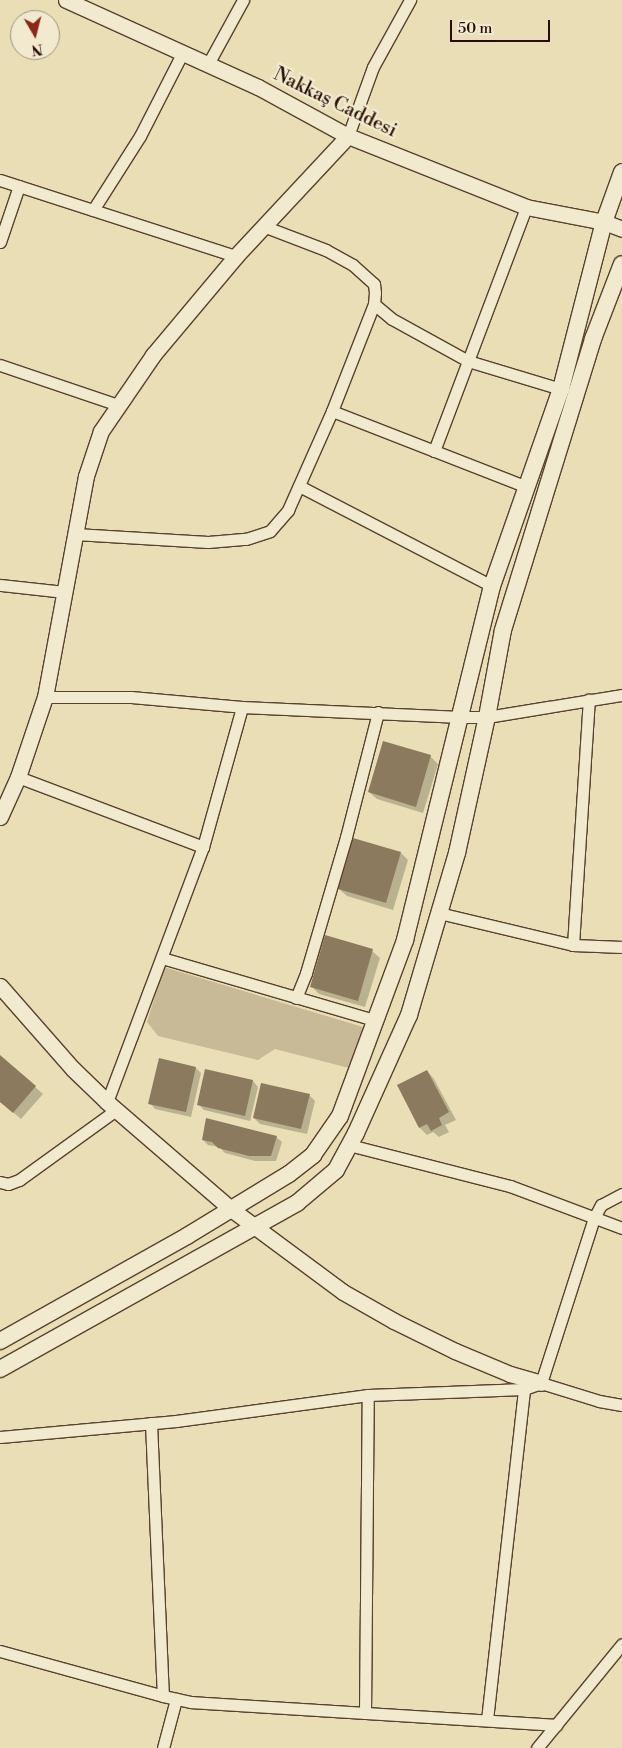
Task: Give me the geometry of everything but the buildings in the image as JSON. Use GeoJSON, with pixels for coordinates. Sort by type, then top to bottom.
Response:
{"type":"FeatureCollection","features":[{"type":"Feature","properties":{"kind":"main road"},"geometry":{"type":"LineString","coordinates":[[0,1341],[289,1174],[313,1155],[340,1116],[405,940],[492,586],[561,389],[604,222],[622,172]]}},
{"type":"Feature","properties":{"kind":"main road"},"geometry":{"type":"LineString","coordinates":[[0,1369],[297,1203],[336,1170],[409,1015],[457,853],[487,716],[503,630],[593,339],[622,264]]}},
{"type":"Feature","properties":{"kind":"street","name":"Nakkaş Caddesi"},"geometry":{"type":"LineString","coordinates":[[66,0],[258,87],[348,136],[526,207],[604,222],[622,229]]}},
{"type":"Feature","properties":{"kind":"street"},"geometry":{"type":"LineString","coordinates":[[208,64],[242,0]]}},
{"type":"Feature","properties":{"kind":"street"},"geometry":{"type":"LineString","coordinates":[[0,817],[18,776],[45,696],[89,467],[101,431],[153,355],[236,256],[348,136],[373,67],[410,0]]}},
{"type":"Feature","properties":{"kind":"street"},"geometry":{"type":"LineString","coordinates":[[93,210],[140,136],[184,52]]}},
{"type":"Feature","properties":{"kind":"street"},"geometry":{"type":"LineString","coordinates":[[0,180],[236,256]]}},
{"type":"Feature","properties":{"kind":"street"},"geometry":{"type":"LineString","coordinates":[[0,242],[19,186]]}},
{"type":"Feature","properties":{"kind":"street"},"geometry":{"type":"LineString","coordinates":[[434,451],[526,207]]}},
{"type":"Feature","properties":{"kind":"street"},"geometry":{"type":"LineString","coordinates":[[75,534],[208,542],[246,539],[270,531],[288,510],[332,411],[374,304],[374,284],[359,270],[326,250],[263,226]]}},
{"type":"Feature","properties":{"kind":"street"},"geometry":{"type":"LineString","coordinates":[[374,304],[392,319],[468,360],[561,389]]}},
{"type":"Feature","properties":{"kind":"street"},"geometry":{"type":"LineString","coordinates":[[0,366],[118,406]]}},
{"type":"Feature","properties":{"kind":"street"},"geometry":{"type":"LineString","coordinates":[[332,411],[527,486]]}},
{"type":"Feature","properties":{"kind":"street"},"geometry":{"type":"LineString","coordinates":[[299,486],[492,586]]}},
{"type":"Feature","properties":{"kind":"street"},"geometry":{"type":"LineString","coordinates":[[0,584],[64,592]]}},
{"type":"Feature","properties":{"kind":"street"},"geometry":{"type":"LineString","coordinates":[[45,696],[131,697],[242,706],[461,717],[487,716],[622,695]]}},
{"type":"Feature","properties":{"kind":"street"},"geometry":{"type":"LineString","coordinates":[[573,945],[589,700]]}},
{"type":"Feature","properties":{"kind":"street"},"geometry":{"type":"LineString","coordinates":[[0,1182],[8,1184],[19,1180],[112,1106],[162,958],[203,847],[242,706]]}},
{"type":"Feature","properties":{"kind":"street"},"geometry":{"type":"LineString","coordinates":[[296,998],[306,973],[346,837],[378,712]]}},
{"type":"Feature","properties":{"kind":"street"},"geometry":{"type":"LineString","coordinates":[[18,776],[203,847]]}},
{"type":"Feature","properties":{"kind":"street"},"geometry":{"type":"LineString","coordinates":[[439,913],[573,945],[622,947]]}},
{"type":"Feature","properties":{"kind":"street"},"geometry":{"type":"LineString","coordinates":[[162,958],[374,1020]]}},
{"type":"Feature","properties":{"kind":"street"},"geometry":{"type":"LineString","coordinates":[[0,986],[73,1070],[112,1106],[231,1209],[344,1292],[394,1321],[510,1374],[599,1401],[622,1405]]}},
{"type":"Feature","properties":{"kind":"street"},"geometry":{"type":"LineString","coordinates":[[349,1145],[510,1186],[622,1228]]}},
{"type":"Feature","properties":{"kind":"street"},"geometry":{"type":"LineString","coordinates":[[0,1437],[151,1423],[368,1395],[524,1390],[541,1383],[594,1218],[601,1205],[622,1194]]}},
{"type":"Feature","properties":{"kind":"street"},"geometry":{"type":"LineString","coordinates":[[487,1720],[524,1390]]}},
{"type":"Feature","properties":{"kind":"street"},"geometry":{"type":"LineString","coordinates":[[365,1713],[368,1395]]}},
{"type":"Feature","properties":{"kind":"street"},"geometry":{"type":"LineString","coordinates":[[151,1423],[163,1696]]}},
{"type":"Feature","properties":{"kind":"street"},"geometry":{"type":"LineString","coordinates":[[537,1748],[622,1644]]}},
{"type":"Feature","properties":{"kind":"street"},"geometry":{"type":"LineString","coordinates":[[0,1651],[191,1702],[556,1725]]}},
{"type":"Feature","properties":{"kind":"street"},"geometry":{"type":"LineString","coordinates":[[163,1748],[176,1699]]}},
{"type":"Feature","properties":{"kind":"shaded area"},"geometry":{"type":"Polygon","coordinates":[[[164,967],[363,1027],[349,1068],[275,1049],[258,1060],[158,1036],[147,1022],[164,967]]]}}]}
